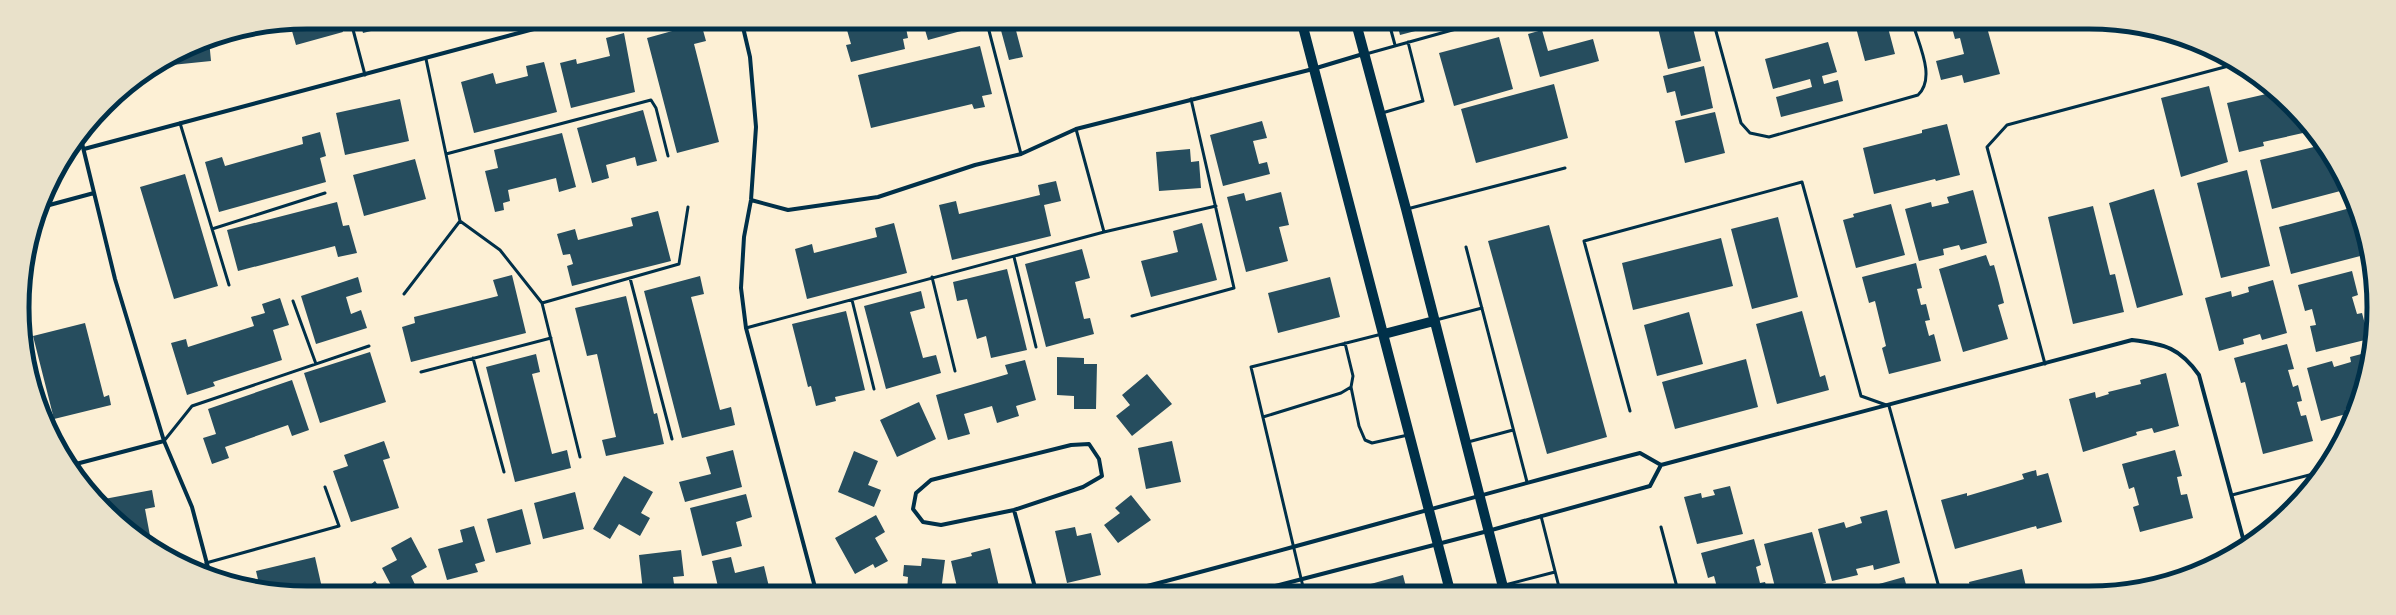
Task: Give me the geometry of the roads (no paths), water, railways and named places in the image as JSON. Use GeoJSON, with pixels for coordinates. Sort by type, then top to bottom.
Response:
{"type":"FeatureCollection","features":[{"type":"Feature","properties":{"kind":"main road"},"geometry":{"type":"LineString","coordinates":[[1303,29],[1449,586]]}},
{"type":"Feature","properties":{"kind":"main road"},"geometry":{"type":"LineString","coordinates":[[1358,29],[1406,209],[1502,586]]}},
{"type":"Feature","properties":{"kind":"main road"},"geometry":{"type":"LineString","coordinates":[[1384,334],[1434,321]]}},
{"type":"Feature","properties":{"kind":"street"},"geometry":{"type":"LineString","coordinates":[[84,149],[535,29]]}},
{"type":"Feature","properties":{"kind":"street"},"geometry":{"type":"LineString","coordinates":[[743,29],[750,57],[756,127],[751,200],[744,237],[741,288],[746,328],[815,586]]}},
{"type":"Feature","properties":{"kind":"street"},"geometry":{"type":"LineString","coordinates":[[751,200],[788,210],[878,197],[975,165],[1021,154],[1076,129],[1313,69],[1364,54]]}},
{"type":"Feature","properties":{"kind":"street"},"geometry":{"type":"LineString","coordinates":[[83,144],[115,279],[164,441],[192,507],[207,567]]}},
{"type":"Feature","properties":{"kind":"street"},"geometry":{"type":"LineString","coordinates":[[48,205],[94,193]]}},
{"type":"Feature","properties":{"kind":"street"},"geometry":{"type":"LineString","coordinates":[[1147,586],[1295,548],[1478,495],[1640,453],[1661,465],[1889,406],[2132,340],[2162,344],[2187,358],[2199,375],[2243,539]]}},
{"type":"Feature","properties":{"kind":"street"},"geometry":{"type":"LineString","coordinates":[[78,464],[164,441]]}},
{"type":"Feature","properties":{"kind":"street"},"geometry":{"type":"LineString","coordinates":[[1089,444],[1099,459],[1102,476],[1083,487],[1014,510],[941,525],[923,522],[913,509],[916,492],[932,480],[1071,445],[1089,444]]}},
{"type":"Feature","properties":{"kind":"street"},"geometry":{"type":"LineString","coordinates":[[1275,586],[1488,531],[1650,486],[1661,465]]}},
{"type":"Feature","properties":{"kind":"street"},"geometry":{"type":"LineString","coordinates":[[1014,510],[1035,586]]}},
{"type":"Feature","properties":{"kind":"lane"},"geometry":{"type":"LineString","coordinates":[[353,29],[365,75]]}},
{"type":"Feature","properties":{"kind":"lane"},"geometry":{"type":"LineString","coordinates":[[989,29],[1021,154]]}},
{"type":"Feature","properties":{"kind":"lane"},"geometry":{"type":"LineString","coordinates":[[1391,29],[1395,46]]}},
{"type":"Feature","properties":{"kind":"lane"},"geometry":{"type":"LineString","coordinates":[[1364,54],[1456,29]]}},
{"type":"Feature","properties":{"kind":"lane"},"geometry":{"type":"LineString","coordinates":[[1715,29],[1741,123],[1750,133],[1755,136],[1769,137],[1918,94],[1926,84],[1926,75],[1914,29]]}},
{"type":"Feature","properties":{"kind":"lane"},"geometry":{"type":"LineString","coordinates":[[1380,114],[1423,102],[1408,42]]}},
{"type":"Feature","properties":{"kind":"lane"},"geometry":{"type":"LineString","coordinates":[[426,59],[460,222],[500,250],[542,303],[580,457]]}},
{"type":"Feature","properties":{"kind":"lane"},"geometry":{"type":"LineString","coordinates":[[2045,364],[1987,147],[2007,125],[2228,66]]}},
{"type":"Feature","properties":{"kind":"lane"},"geometry":{"type":"LineString","coordinates":[[1132,316],[1234,288],[1191,99]]}},
{"type":"Feature","properties":{"kind":"lane"},"geometry":{"type":"LineString","coordinates":[[446,154],[651,100],[656,108],[668,156]]}},
{"type":"Feature","properties":{"kind":"lane"},"geometry":{"type":"LineString","coordinates":[[180,123],[229,285]]}},
{"type":"Feature","properties":{"kind":"lane"},"geometry":{"type":"LineString","coordinates":[[1076,129],[1104,232]]}},
{"type":"Feature","properties":{"kind":"lane"},"geometry":{"type":"LineString","coordinates":[[1406,209],[1565,168]]}},
{"type":"Feature","properties":{"kind":"lane"},"geometry":{"type":"LineString","coordinates":[[1630,411],[1584,241],[1802,182],[1861,396],[1889,406],[1939,586]]}},
{"type":"Feature","properties":{"kind":"lane"},"geometry":{"type":"LineString","coordinates":[[212,229],[325,193]]}},
{"type":"Feature","properties":{"kind":"lane"},"geometry":{"type":"LineString","coordinates":[[746,328],[1104,232],[1216,206]]}},
{"type":"Feature","properties":{"kind":"lane"},"geometry":{"type":"LineString","coordinates":[[542,303],[679,264],[688,207]]}},
{"type":"Feature","properties":{"kind":"lane"},"geometry":{"type":"LineString","coordinates":[[404,294],[460,222]]}},
{"type":"Feature","properties":{"kind":"lane"},"geometry":{"type":"LineString","coordinates":[[1466,247],[1527,482]]}},
{"type":"Feature","properties":{"kind":"lane"},"geometry":{"type":"LineString","coordinates":[[1014,257],[1036,347]]}},
{"type":"Feature","properties":{"kind":"lane"},"geometry":{"type":"LineString","coordinates":[[932,277],[955,371]]}},
{"type":"Feature","properties":{"kind":"lane"},"geometry":{"type":"LineString","coordinates":[[630,278],[672,439]]}},
{"type":"Feature","properties":{"kind":"lane"},"geometry":{"type":"LineString","coordinates":[[852,300],[874,389]]}},
{"type":"Feature","properties":{"kind":"lane"},"geometry":{"type":"LineString","coordinates":[[293,301],[316,364]]}},
{"type":"Feature","properties":{"kind":"lane"},"geometry":{"type":"LineString","coordinates":[[1434,321],[1482,308]]}},
{"type":"Feature","properties":{"kind":"lane"},"geometry":{"type":"LineString","coordinates":[[1303,586],[1251,367],[1384,334]]}},
{"type":"Feature","properties":{"kind":"lane"},"geometry":{"type":"LineString","coordinates":[[421,372],[551,338]]}},
{"type":"Feature","properties":{"kind":"lane"},"geometry":{"type":"LineString","coordinates":[[1346,343],[1353,376],[1351,387],[1359,426],[1365,440],[1372,443],[1409,434]]}},
{"type":"Feature","properties":{"kind":"lane"},"geometry":{"type":"LineString","coordinates":[[164,441],[192,406],[369,346]]}},
{"type":"Feature","properties":{"kind":"lane"},"geometry":{"type":"LineString","coordinates":[[473,358],[504,472]]}},
{"type":"Feature","properties":{"kind":"lane"},"geometry":{"type":"LineString","coordinates":[[1263,417],[1341,393],[1351,387]]}},
{"type":"Feature","properties":{"kind":"lane"},"geometry":{"type":"LineString","coordinates":[[1465,443],[1513,430]]}},
{"type":"Feature","properties":{"kind":"lane"},"geometry":{"type":"LineString","coordinates":[[2232,495],[2311,474]]}},
{"type":"Feature","properties":{"kind":"lane"},"geometry":{"type":"LineString","coordinates":[[206,563],[339,526],[325,487]]}},
{"type":"Feature","properties":{"kind":"lane"},"geometry":{"type":"LineString","coordinates":[[1541,516],[1559,586]]}},
{"type":"Feature","properties":{"kind":"lane"},"geometry":{"type":"LineString","coordinates":[[1661,527],[1677,586]]}},
{"type":"Feature","properties":{"kind":"lane"},"geometry":{"type":"LineString","coordinates":[[1510,586],[1555,572]]}}]}
